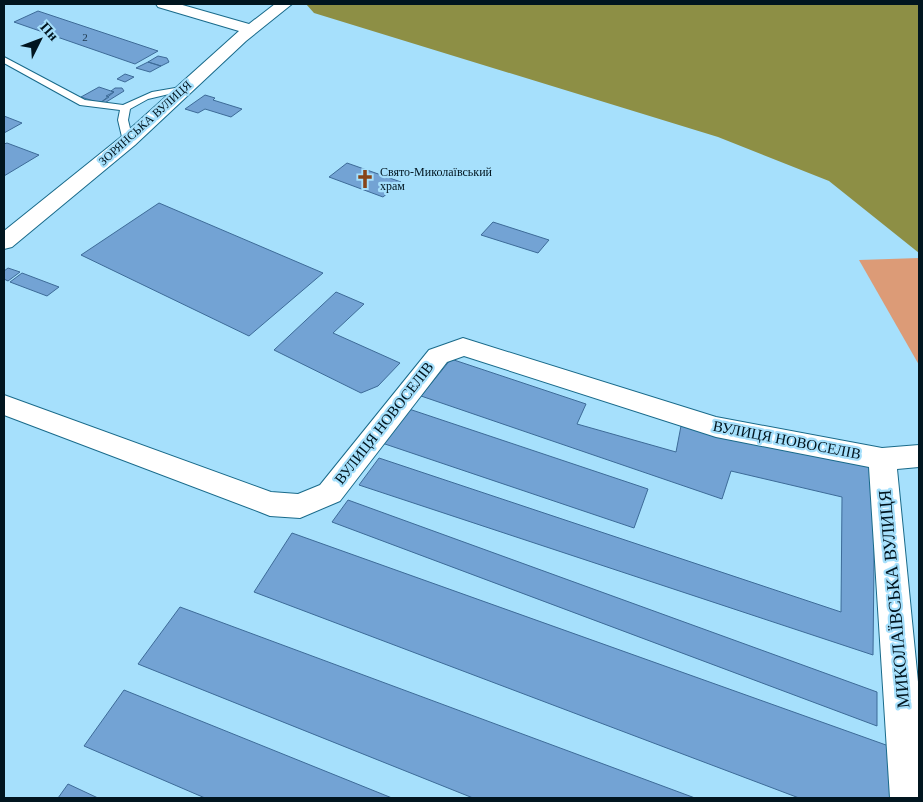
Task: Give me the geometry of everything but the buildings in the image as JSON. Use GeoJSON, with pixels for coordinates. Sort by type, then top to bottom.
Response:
{"type":"FeatureCollection","features":[{"type":"Feature","properties":{"kind":"street"},"geometry":{"type":"LineString","coordinates":[[163,4],[250,29]]}},
{"type":"Feature","properties":{"kind":"street","name":"ЗОРЯНСЬКА ВУЛИЦЯ"},"geometry":{"type":"LineString","coordinates":[[5,239],[128,141],[181,90],[250,29],[284,4]]}},
{"type":"Feature","properties":{"kind":"street","name":"ВУЛИЦЯ НОВОСЕЛІВ"},"geometry":{"type":"LineString","coordinates":[[4,405],[270,504],[300,506],[330,493],[438,356],[463,347],[716,427],[882,459],[919,456]]}},
{"type":"Feature","properties":{"kind":"street","name":"МИКОЛАЇВСЬКА ВУЛИЦЯ"},"geometry":{"type":"LineString","coordinates":[[882,459],[901,676],[909,798]]}},
{"type":"Feature","properties":{"kind":"lane"},"geometry":{"type":"LineString","coordinates":[[4,60],[83,103],[125,108],[139,98],[155,92],[181,90]]}},
{"type":"Feature","properties":{"kind":"lane"},"geometry":{"type":"LineString","coordinates":[[125,108],[123,120],[128,141]]}},
{"type":"Feature","properties":{"kind":"shaded area"},"geometry":{"type":"Polygon","coordinates":[[[306,4],[919,4],[919,253],[829,181],[718,137],[314,13],[306,4]]]}},
{"type":"Feature","properties":{"kind":"shaded area"},"geometry":{"type":"Polygon","coordinates":[[[919,258],[919,365],[859,260],[919,258]]]}},
{"type":"Feature","properties":{"kind":"place","name":"Свято-Миколаївський храм"},"geometry":{"type":"Point","coordinates":[365,179]}}]}
